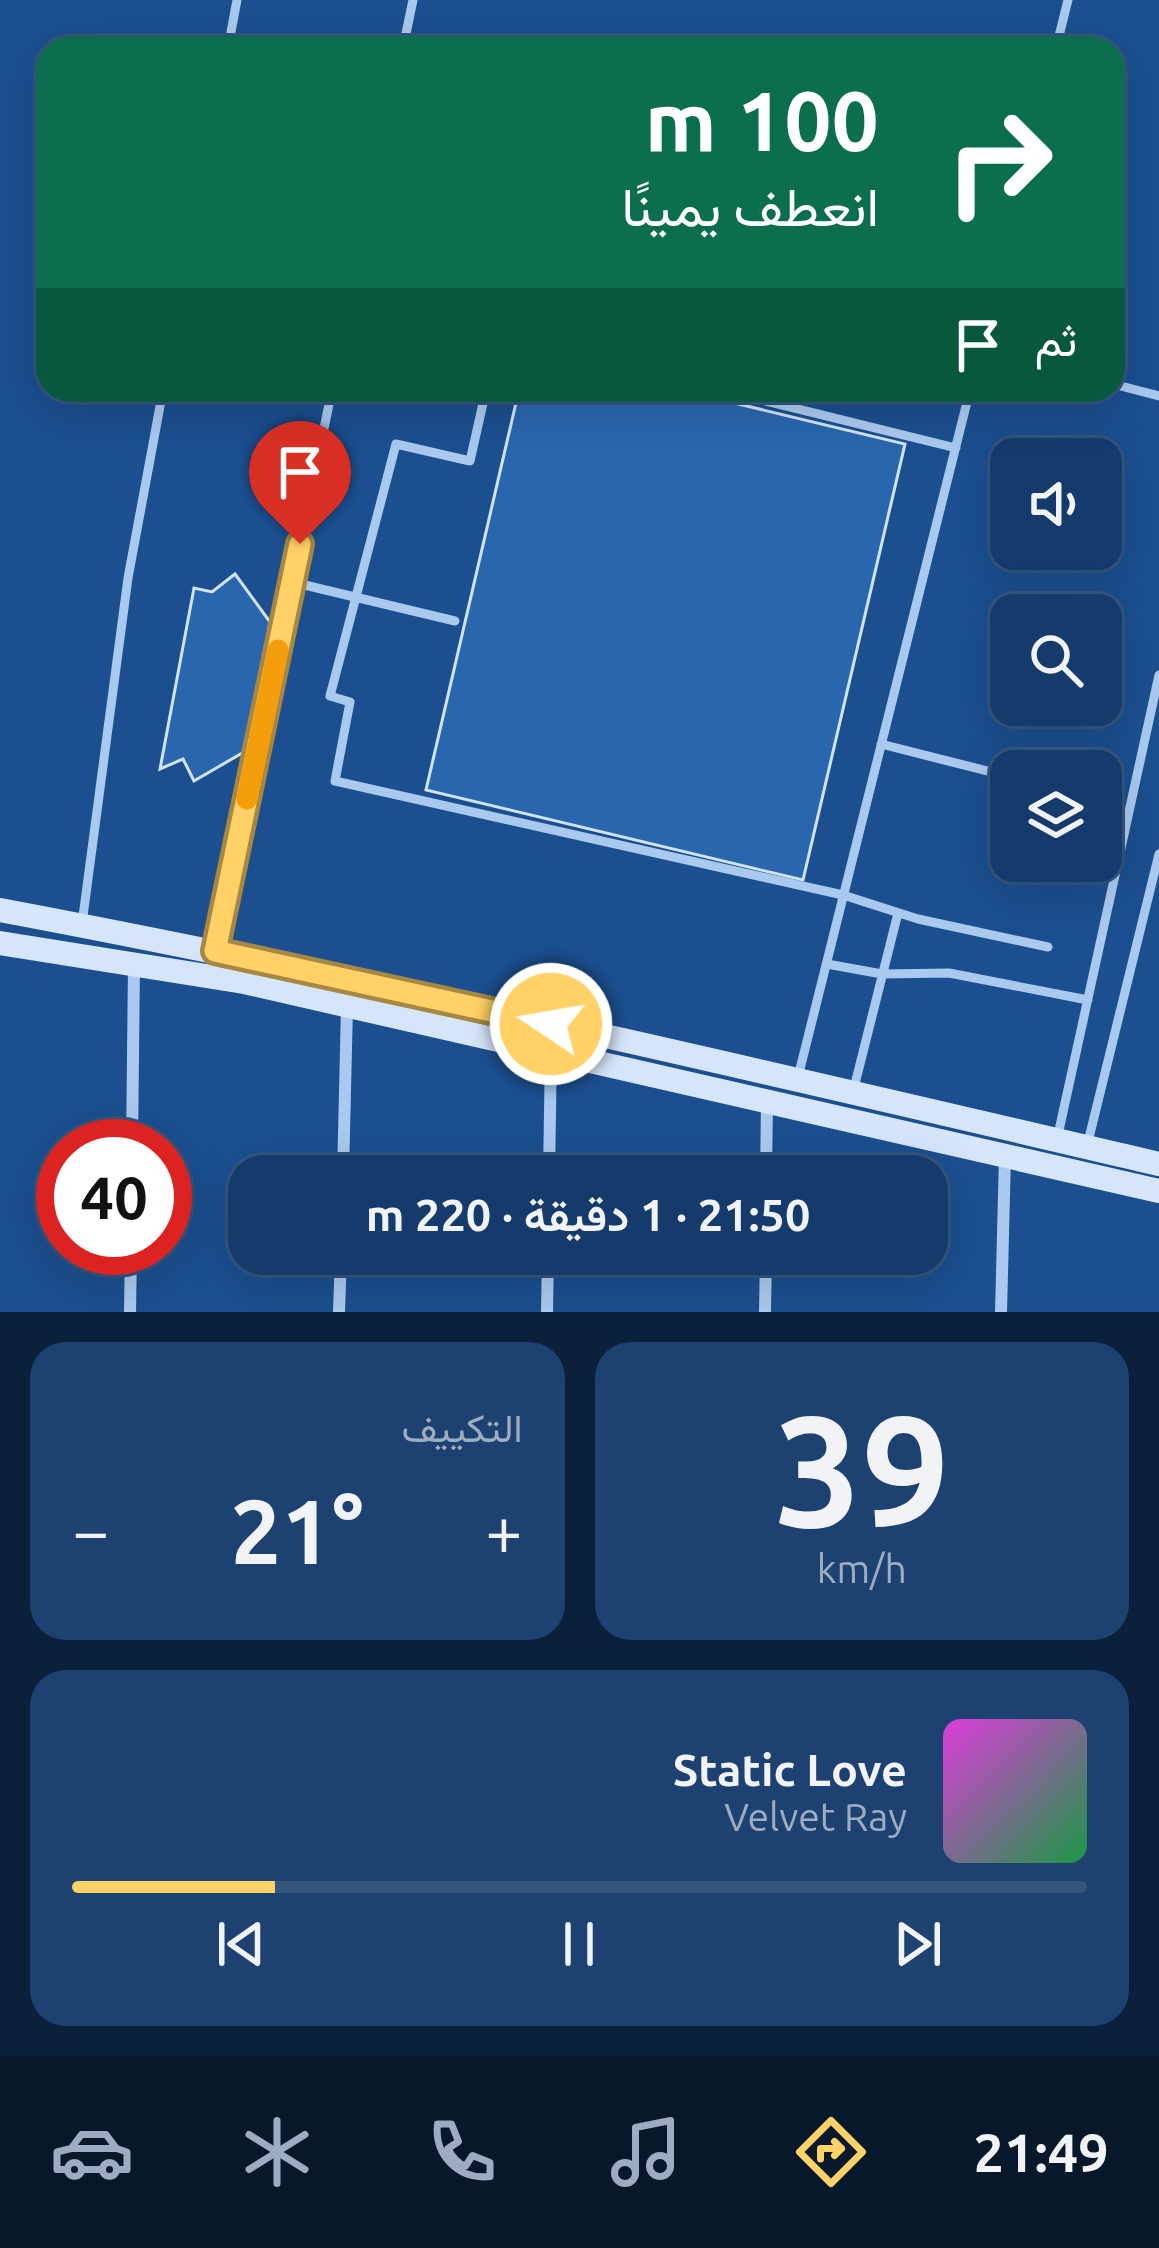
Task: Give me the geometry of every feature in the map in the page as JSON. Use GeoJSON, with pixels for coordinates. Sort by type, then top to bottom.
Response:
{"type":"FeatureCollection","features":[{"type":"Feature","properties":{"kind":"street"},"geometry":{"type":"LineString","coordinates":[[0,910],[551,1024],[1159,1164]]}},
{"type":"Feature","properties":{"kind":"street"},"geometry":{"type":"LineString","coordinates":[[28,915],[11,944],[211,977],[346,1006],[1159,1191]]}},
{"type":"Feature","properties":{"kind":"street"},"geometry":{"type":"LineString","coordinates":[[211,977],[215,951]]}},
{"type":"Feature","properties":{"kind":"street"},"geometry":{"type":"LineString","coordinates":[[132,1119],[134,964]]}},
{"type":"Feature","properties":{"kind":"street"},"geometry":{"type":"LineString","coordinates":[[343,1155],[346,1006]]}},
{"type":"Feature","properties":{"kind":"street"},"geometry":{"type":"LineString","coordinates":[[549,1155],[551,1024]]}},
{"type":"Feature","properties":{"kind":"street"},"geometry":{"type":"LineString","coordinates":[[766,1155],[767,1102]]}},
{"type":"Feature","properties":{"kind":"street"},"geometry":{"type":"LineString","coordinates":[[1001,1312],[1005,1156]]}},
{"type":"Feature","properties":{"kind":"street"},"geometry":{"type":"LineString","coordinates":[[130,1275],[130,1312]]}},
{"type":"Feature","properties":{"kind":"street"},"geometry":{"type":"LineString","coordinates":[[339,1312],[340,1275]]}},
{"type":"Feature","properties":{"kind":"street"},"geometry":{"type":"LineString","coordinates":[[547,1312],[548,1275]]}},
{"type":"Feature","properties":{"kind":"street"},"geometry":{"type":"LineString","coordinates":[[765,1312],[766,1275]]}},
{"type":"Feature","properties":{"kind":"lane"},"geometry":{"type":"LineString","coordinates":[[230,36],[237,0]]}},
{"type":"Feature","properties":{"kind":"lane"},"geometry":{"type":"LineString","coordinates":[[406,36],[413,0]]}},
{"type":"Feature","properties":{"kind":"lane"},"geometry":{"type":"LineString","coordinates":[[1059,36],[1068,0]]}},
{"type":"Feature","properties":{"kind":"lane"},"geometry":{"type":"LineString","coordinates":[[1125,387],[1159,396]]}},
{"type":"Feature","properties":{"kind":"lane"},"geometry":{"type":"LineString","coordinates":[[82,924],[128,578],[162,402]]}},
{"type":"Feature","properties":{"kind":"lane"},"geometry":{"type":"LineString","coordinates":[[215,951],[330,402]]}},
{"type":"Feature","properties":{"kind":"lane"},"geometry":{"type":"LineString","coordinates":[[483,402],[470,461],[395,444],[330,696],[350,702],[335,781],[844,895],[898,913],[1048,947]]}},
{"type":"Feature","properties":{"kind":"lane"},"geometry":{"type":"LineString","coordinates":[[770,402],[956,448]]}},
{"type":"Feature","properties":{"kind":"lane"},"geometry":{"type":"LineString","coordinates":[[797,1081],[967,402]]}},
{"type":"Feature","properties":{"kind":"lane"},"geometry":{"type":"LineString","coordinates":[[292,583],[455,621]]}},
{"type":"Feature","properties":{"kind":"lane"},"geometry":{"type":"LineString","coordinates":[[1057,1141],[1159,675]]}},
{"type":"Feature","properties":{"kind":"lane"},"geometry":{"type":"LineString","coordinates":[[881,744],[990,772]]}},
{"type":"Feature","properties":{"kind":"lane"},"geometry":{"type":"LineString","coordinates":[[1087,1147],[1159,854]]}},
{"type":"Feature","properties":{"kind":"lane"},"geometry":{"type":"LineString","coordinates":[[853,1094],[898,913]]}},
{"type":"Feature","properties":{"kind":"lane"},"geometry":{"type":"LineString","coordinates":[[826,964],[883,974],[949,974],[1088,1000]]}},
{"type":"Feature","properties":{"kind":"building"},"geometry":{"type":"Polygon","coordinates":[[[516,402],[730,402],[905,444],[803,880],[426,790],[516,402]]]}},
{"type":"Feature","properties":{"kind":"building"},"geometry":{"type":"Polygon","coordinates":[[[235,574],[270,622],[249,749],[194,781],[183,759],[160,769],[194,588],[212,592],[235,574]]]}},
{"type":"Feature","properties":{"kind":"slow traffic"},"geometry":{"type":"LineString","coordinates":[[247,799],[278,650]]}},
{"type":"Feature","properties":{"kind":"route"},"geometry":{"type":"LineString","coordinates":[[300,544],[215,951],[551,1024]]}}]}
